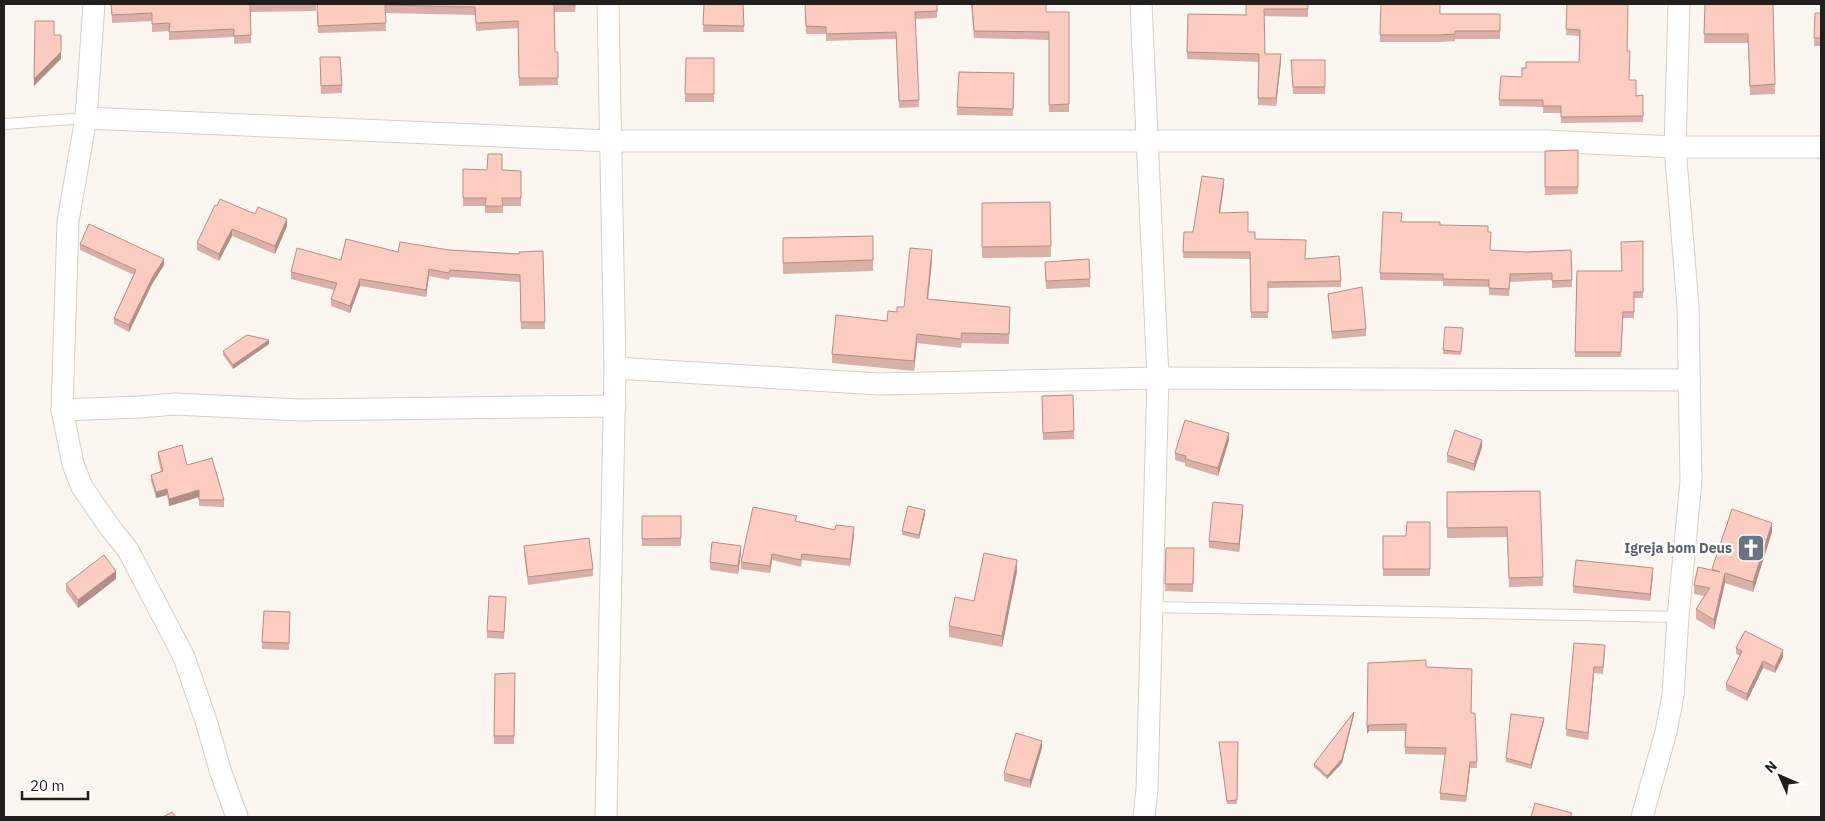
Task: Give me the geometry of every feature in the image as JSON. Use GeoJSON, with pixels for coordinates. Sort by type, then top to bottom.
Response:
{"type":"FeatureCollection","features":[{"type":"Feature","properties":{"kind":"street"},"geometry":{"type":"LineString","coordinates":[[94,4],[86,118],[68,221],[62,410],[73,464],[82,487],[128,550],[184,657],[206,721],[220,774],[237,817]]}},
{"type":"Feature","properties":{"kind":"street"},"geometry":{"type":"LineString","coordinates":[[606,817],[615,368],[608,4]]}},
{"type":"Feature","properties":{"kind":"street"},"geometry":{"type":"LineString","coordinates":[[1142,4],[1158,378],[1147,790],[1144,817]]}},
{"type":"Feature","properties":{"kind":"street"},"geometry":{"type":"LineString","coordinates":[[1642,817],[1666,732],[1673,695],[1691,481],[1688,307],[1675,147],[1679,4]]}},
{"type":"Feature","properties":{"kind":"street"},"geometry":{"type":"LineString","coordinates":[[86,118],[610,141],[1544,141],[1675,147],[1821,147]]}},
{"type":"Feature","properties":{"kind":"street"},"geometry":{"type":"LineString","coordinates":[[615,368],[880,384],[1158,378],[1689,380]]}},
{"type":"Feature","properties":{"kind":"street"},"geometry":{"type":"LineString","coordinates":[[62,410],[176,404],[300,410],[614,406]]}},
{"type":"Feature","properties":{"kind":"lane"},"geometry":{"type":"LineString","coordinates":[[4,124],[86,118]]}},
{"type":"Feature","properties":{"kind":"lane"},"geometry":{"type":"LineString","coordinates":[[1151,607],[1678,618]]}},
{"type":"Feature","properties":{"kind":"building"},"geometry":{"type":"Polygon","coordinates":[[[111,4],[250,4],[251,35],[234,36],[234,29],[169,32],[170,23],[152,24],[152,13],[112,15],[111,4]]]}},
{"type":"Feature","properties":{"kind":"building"},"geometry":{"type":"Polygon","coordinates":[[[317,4],[554,4],[555,52],[558,52],[558,78],[519,78],[518,21],[476,23],[475,7],[385,5],[386,23],[318,26],[317,4]]]}},
{"type":"Feature","properties":{"kind":"building"},"geometry":{"type":"Polygon","coordinates":[[[704,4],[743,4],[744,26],[703,25],[704,4]]]}},
{"type":"Feature","properties":{"kind":"building"},"geometry":{"type":"Polygon","coordinates":[[[805,4],[937,4],[937,11],[915,12],[919,100],[899,101],[896,32],[826,34],[826,27],[806,26],[805,4]]]}},
{"type":"Feature","properties":{"kind":"building"},"geometry":{"type":"Polygon","coordinates":[[[972,4],[1046,4],[1046,12],[1069,12],[1069,104],[1049,105],[1049,32],[974,31],[972,4]]]}},
{"type":"Feature","properties":{"kind":"building"},"geometry":{"type":"Polygon","coordinates":[[[1246,4],[1308,4],[1308,9],[1264,9],[1265,54],[1281,54],[1276,98],[1258,98],[1259,54],[1187,52],[1188,14],[1246,15],[1246,4]]]}},
{"type":"Feature","properties":{"kind":"building"},"geometry":{"type":"Polygon","coordinates":[[[1381,4],[1440,4],[1440,14],[1500,14],[1500,31],[1455,31],[1455,34],[1439,35],[1380,35],[1381,4]]]}},
{"type":"Feature","properties":{"kind":"building"},"geometry":{"type":"Polygon","coordinates":[[[1567,4],[1628,4],[1627,51],[1630,51],[1629,80],[1636,80],[1636,96],[1643,95],[1643,116],[1561,117],[1561,106],[1543,106],[1543,100],[1499,100],[1501,76],[1522,77],[1522,68],[1526,68],[1526,62],[1579,62],[1580,30],[1566,29],[1567,4]]]}},
{"type":"Feature","properties":{"kind":"building"},"geometry":{"type":"Polygon","coordinates":[[[1705,4],[1773,4],[1775,84],[1750,86],[1748,34],[1704,34],[1705,4]]]}},
{"type":"Feature","properties":{"kind":"building"},"geometry":{"type":"Polygon","coordinates":[[[1815,13],[1821,13],[1821,38],[1814,38],[1815,13]]]}},
{"type":"Feature","properties":{"kind":"building"},"geometry":{"type":"Polygon","coordinates":[[[35,21],[54,21],[54,35],[61,35],[61,52],[34,79],[35,21]]]}},
{"type":"Feature","properties":{"kind":"building"},"geometry":{"type":"Polygon","coordinates":[[[320,57],[340,57],[342,85],[321,86],[320,57]]]}},
{"type":"Feature","properties":{"kind":"building"},"geometry":{"type":"Polygon","coordinates":[[[686,58],[714,58],[714,94],[685,94],[686,58]]]}},
{"type":"Feature","properties":{"kind":"building"},"geometry":{"type":"Polygon","coordinates":[[[1291,60],[1325,60],[1325,87],[1293,87],[1291,60]]]}},
{"type":"Feature","properties":{"kind":"building"},"geometry":{"type":"Polygon","coordinates":[[[959,72],[1014,73],[1013,109],[957,107],[959,72]]]}},
{"type":"Feature","properties":{"kind":"building"},"geometry":{"type":"Polygon","coordinates":[[[1578,150],[1578,187],[1545,187],[1545,151],[1578,150]]]}},
{"type":"Feature","properties":{"kind":"building"},"geometry":{"type":"Polygon","coordinates":[[[488,154],[502,154],[502,170],[521,171],[521,198],[502,198],[503,206],[485,206],[486,198],[463,198],[463,169],[487,170],[488,154]]]}},
{"type":"Feature","properties":{"kind":"building"},"geometry":{"type":"Polygon","coordinates":[[[1202,176],[1224,179],[1219,213],[1248,212],[1248,232],[1255,232],[1255,239],[1306,240],[1305,259],[1339,256],[1341,281],[1268,282],[1268,312],[1251,312],[1250,252],[1183,252],[1184,232],[1193,232],[1202,176]]]}},
{"type":"Feature","properties":{"kind":"building"},"geometry":{"type":"Polygon","coordinates":[[[220,199],[255,214],[258,207],[287,219],[275,246],[232,229],[219,254],[197,243],[215,205],[217,206],[220,199]]]}},
{"type":"Feature","properties":{"kind":"building"},"geometry":{"type":"Polygon","coordinates":[[[1050,202],[1051,246],[982,247],[982,203],[1050,202]]]}},
{"type":"Feature","properties":{"kind":"building"},"geometry":{"type":"Polygon","coordinates":[[[1383,212],[1402,213],[1401,222],[1440,222],[1440,225],[1488,226],[1488,232],[1491,232],[1490,250],[1526,252],[1571,250],[1572,280],[1552,281],[1552,273],[1510,274],[1509,289],[1489,288],[1489,280],[1443,279],[1443,274],[1380,273],[1383,212]]]}},
{"type":"Feature","properties":{"kind":"building"},"geometry":{"type":"Polygon","coordinates":[[[89,224],[164,259],[152,278],[129,325],[114,318],[136,270],[80,244],[89,224]]]}},
{"type":"Feature","properties":{"kind":"building"},"geometry":{"type":"Polygon","coordinates":[[[873,236],[873,260],[783,263],[783,238],[873,236]]]}},
{"type":"Feature","properties":{"kind":"building"},"geometry":{"type":"Polygon","coordinates":[[[346,239],[398,252],[400,242],[449,250],[519,254],[519,252],[543,251],[545,322],[521,322],[520,275],[450,270],[449,273],[429,269],[426,290],[360,279],[350,306],[331,299],[337,283],[291,272],[297,248],[341,260],[346,239]]]}},
{"type":"Feature","properties":{"kind":"building"},"geometry":{"type":"Polygon","coordinates":[[[1643,241],[1643,292],[1634,292],[1634,312],[1623,312],[1621,352],[1575,352],[1577,271],[1622,271],[1621,242],[1643,241]]]}},
{"type":"Feature","properties":{"kind":"building"},"geometry":{"type":"Polygon","coordinates":[[[910,248],[932,250],[927,299],[1010,307],[1009,334],[962,333],[961,339],[917,334],[914,361],[832,354],[836,315],[887,321],[888,311],[897,312],[897,307],[904,307],[910,248]]]}},
{"type":"Feature","properties":{"kind":"building"},"geometry":{"type":"Polygon","coordinates":[[[1089,259],[1090,279],[1046,281],[1045,262],[1089,259]]]}},
{"type":"Feature","properties":{"kind":"building"},"geometry":{"type":"Polygon","coordinates":[[[1362,287],[1366,329],[1332,332],[1328,294],[1362,287]]]}},
{"type":"Feature","properties":{"kind":"building"},"geometry":{"type":"Polygon","coordinates":[[[1445,327],[1463,328],[1461,352],[1443,350],[1445,327]]]}},
{"type":"Feature","properties":{"kind":"building"},"geometry":{"type":"Polygon","coordinates":[[[247,335],[269,340],[233,365],[223,351],[247,335]]]}},
{"type":"Feature","properties":{"kind":"building"},"geometry":{"type":"Polygon","coordinates":[[[1073,395],[1074,431],[1043,433],[1042,396],[1073,395]]]}},
{"type":"Feature","properties":{"kind":"building"},"geometry":{"type":"Polygon","coordinates":[[[1185,420],[1229,433],[1218,468],[1185,459],[1186,456],[1175,453],[1185,420]]]}},
{"type":"Feature","properties":{"kind":"building"},"geometry":{"type":"Polygon","coordinates":[[[1455,430],[1482,440],[1474,464],[1447,455],[1455,430]]]}},
{"type":"Feature","properties":{"kind":"building"},"geometry":{"type":"Polygon","coordinates":[[[182,445],[187,465],[212,458],[224,500],[199,500],[199,490],[169,499],[167,489],[156,492],[151,475],[163,471],[158,452],[182,445]]]}},
{"type":"Feature","properties":{"kind":"building"},"geometry":{"type":"Polygon","coordinates":[[[1540,491],[1543,577],[1509,578],[1507,527],[1447,528],[1447,492],[1540,491]]]}},
{"type":"Feature","properties":{"kind":"building"},"geometry":{"type":"Polygon","coordinates":[[[1213,502],[1243,505],[1239,544],[1209,541],[1213,502]]]}},
{"type":"Feature","properties":{"kind":"building"},"geometry":{"type":"Polygon","coordinates":[[[908,506],[925,510],[919,535],[902,531],[908,506]]]}},
{"type":"Feature","properties":{"kind":"building"},"geometry":{"type":"Polygon","coordinates":[[[753,507],[797,516],[795,521],[835,530],[836,525],[854,527],[850,559],[802,554],[801,560],[772,554],[770,566],[741,562],[753,507]]]}},
{"type":"Feature","properties":{"kind":"building"},"geometry":{"type":"Polygon","coordinates":[[[1732,509],[1772,523],[1753,582],[1725,573],[1714,620],[1696,609],[1710,588],[1694,585],[1698,567],[1720,572],[1712,569],[1732,509]]]}},
{"type":"Feature","properties":{"kind":"building"},"geometry":{"type":"Polygon","coordinates":[[[642,516],[681,516],[681,538],[642,539],[642,516]]]}},
{"type":"Feature","properties":{"kind":"building"},"geometry":{"type":"Polygon","coordinates":[[[1407,522],[1430,522],[1430,569],[1383,569],[1383,536],[1406,536],[1407,522]]]}},
{"type":"Feature","properties":{"kind":"building"},"geometry":{"type":"Polygon","coordinates":[[[589,538],[593,569],[528,577],[524,546],[589,538]]]}},
{"type":"Feature","properties":{"kind":"building"},"geometry":{"type":"Polygon","coordinates":[[[712,542],[741,546],[738,566],[710,562],[712,542]]]}},
{"type":"Feature","properties":{"kind":"building"},"geometry":{"type":"Polygon","coordinates":[[[1166,548],[1194,548],[1193,584],[1165,584],[1166,548]]]}},
{"type":"Feature","properties":{"kind":"building"},"geometry":{"type":"Polygon","coordinates":[[[984,553],[1017,560],[1002,636],[949,626],[955,597],[974,601],[984,553]]]}},
{"type":"Feature","properties":{"kind":"building"},"geometry":{"type":"Polygon","coordinates":[[[104,555],[116,571],[78,600],[66,584],[104,555]]]}},
{"type":"Feature","properties":{"kind":"building"},"geometry":{"type":"Polygon","coordinates":[[[1576,560],[1653,568],[1650,594],[1573,586],[1576,560]]]}},
{"type":"Feature","properties":{"kind":"building"},"geometry":{"type":"Polygon","coordinates":[[[489,596],[506,597],[504,632],[487,631],[489,596]]]}},
{"type":"Feature","properties":{"kind":"building"},"geometry":{"type":"Polygon","coordinates":[[[264,611],[290,612],[289,643],[262,642],[264,611]]]}},
{"type":"Feature","properties":{"kind":"building"},"geometry":{"type":"Polygon","coordinates":[[[1745,631],[1783,650],[1775,667],[1763,661],[1747,694],[1726,684],[1742,651],[1736,648],[1745,631]]]}},
{"type":"Feature","properties":{"kind":"building"},"geometry":{"type":"Polygon","coordinates":[[[1574,643],[1605,645],[1603,667],[1594,667],[1588,733],[1566,729],[1574,643]]]}},
{"type":"Feature","properties":{"kind":"building"},"geometry":{"type":"Polygon","coordinates":[[[1426,660],[1426,667],[1472,669],[1471,713],[1475,713],[1477,762],[1470,762],[1466,796],[1440,793],[1446,748],[1405,747],[1406,724],[1369,725],[1367,727],[1368,663],[1426,660]]]}},
{"type":"Feature","properties":{"kind":"building"},"geometry":{"type":"Polygon","coordinates":[[[515,673],[514,736],[494,736],[495,674],[515,673]]]}},
{"type":"Feature","properties":{"kind":"building"},"geometry":{"type":"Polygon","coordinates":[[[1354,712],[1342,759],[1327,776],[1314,764],[1354,712]]]}},
{"type":"Feature","properties":{"kind":"building"},"geometry":{"type":"Polygon","coordinates":[[[1511,714],[1544,718],[1531,765],[1506,758],[1511,714]]]}},
{"type":"Feature","properties":{"kind":"building"},"geometry":{"type":"Polygon","coordinates":[[[1016,733],[1042,741],[1030,780],[1004,773],[1016,733]]]}},
{"type":"Feature","properties":{"kind":"building"},"geometry":{"type":"Polygon","coordinates":[[[1219,742],[1238,742],[1237,800],[1227,801],[1219,742]]]}},
{"type":"Feature","properties":{"kind":"building"},"geometry":{"type":"Polygon","coordinates":[[[1535,803],[1572,813],[1570,817],[1531,817],[1535,803]]]}},
{"type":"Feature","properties":{"kind":"building"},"geometry":{"type":"Polygon","coordinates":[[[172,812],[176,817],[163,817],[172,812]]]}},
{"type":"Feature","properties":{"kind":"place","name":"Igreja bom Deus"},"geometry":{"type":"Point","coordinates":[1751,548]}}]}
